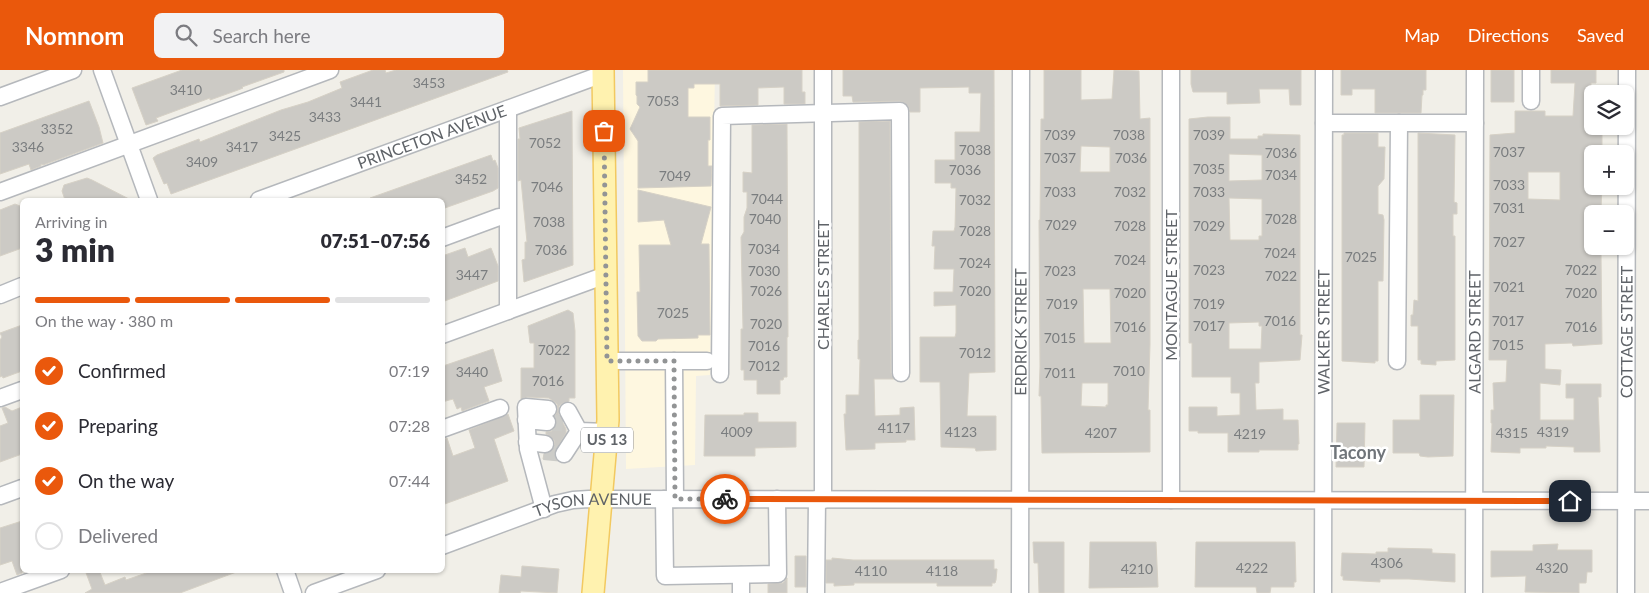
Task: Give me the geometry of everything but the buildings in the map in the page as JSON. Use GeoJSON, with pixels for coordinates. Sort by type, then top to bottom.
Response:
{"type":"FeatureCollection","features":[{"type":"Feature","properties":{"kind":"main road","name":"US 13"},"geometry":{"type":"LineString","coordinates":[[593,593],[607,432],[603,72]]}},
{"type":"Feature","properties":{"kind":"street"},"geometry":{"type":"LineString","coordinates":[[0,97],[73,70]]}},
{"type":"Feature","properties":{"kind":"street"},"geometry":{"type":"LineString","coordinates":[[102,70],[149,198]]}},
{"type":"Feature","properties":{"kind":"street"},"geometry":{"type":"LineString","coordinates":[[0,192],[330,70]]}},
{"type":"Feature","properties":{"kind":"street","name":"CHARLES STREET"},"geometry":{"type":"LineString","coordinates":[[816,593],[820,500],[823,70]]}},
{"type":"Feature","properties":{"kind":"street","name":"ERDRICK STREET"},"geometry":{"type":"LineString","coordinates":[[1020,593],[1021,70]]}},
{"type":"Feature","properties":{"kind":"street","name":"MONTAGUE STREET"},"geometry":{"type":"LineString","coordinates":[[1171,500],[1172,70]]}},
{"type":"Feature","properties":{"kind":"street","name":"WALKER STREET"},"geometry":{"type":"LineString","coordinates":[[1323,593],[1324,70]]}},
{"type":"Feature","properties":{"kind":"street","name":"ALGARD STREET"},"geometry":{"type":"LineString","coordinates":[[1474,593],[1476,395],[1475,70]]}},
{"type":"Feature","properties":{"kind":"street"},"geometry":{"type":"LineString","coordinates":[[1531,70],[1531,101]]}},
{"type":"Feature","properties":{"kind":"street","name":"COTTAGE STREET"},"geometry":{"type":"LineString","coordinates":[[1626,593],[1627,70]]}},
{"type":"Feature","properties":{"kind":"street","name":"PRINCETON AVENUE"},"geometry":{"type":"LineString","coordinates":[[264,198],[508,109],[603,72]]}},
{"type":"Feature","properties":{"kind":"street"},"geometry":{"type":"LineString","coordinates":[[508,109],[508,311]]}},
{"type":"Feature","properties":{"kind":"street"},"geometry":{"type":"LineString","coordinates":[[720,374],[722,116],[900,111],[901,373]]}},
{"type":"Feature","properties":{"kind":"street"},"geometry":{"type":"LineString","coordinates":[[1324,123],[1475,123]]}},
{"type":"Feature","properties":{"kind":"street"},"geometry":{"type":"LineString","coordinates":[[1397,360],[1399,123]]}},
{"type":"Feature","properties":{"kind":"street"},"geometry":{"type":"LineString","coordinates":[[445,237],[498,217]]}},
{"type":"Feature","properties":{"kind":"street"},"geometry":{"type":"LineString","coordinates":[[445,334],[606,275]]}},
{"type":"Feature","properties":{"kind":"street"},"geometry":{"type":"LineString","coordinates":[[0,295],[20,287]]}},
{"type":"Feature","properties":{"kind":"street"},"geometry":{"type":"LineString","coordinates":[[607,361],[707,361]]}},
{"type":"Feature","properties":{"kind":"street"},"geometry":{"type":"LineString","coordinates":[[674,361],[665,576],[778,574],[777,499]]}},
{"type":"Feature","properties":{"kind":"street"},"geometry":{"type":"LineString","coordinates":[[0,398],[20,391]]}},
{"type":"Feature","properties":{"kind":"street"},"geometry":{"type":"LineString","coordinates":[[544,509],[527,446],[526,407],[547,416]]}},
{"type":"Feature","properties":{"kind":"street"},"geometry":{"type":"LineString","coordinates":[[445,428],[500,408]]}},
{"type":"Feature","properties":{"kind":"street"},"geometry":{"type":"LineString","coordinates":[[564,449],[571,422],[607,432]]}},
{"type":"Feature","properties":{"kind":"street"},"geometry":{"type":"LineString","coordinates":[[527,446],[544,448]]}},
{"type":"Feature","properties":{"kind":"street"},"geometry":{"type":"LineString","coordinates":[[0,496],[20,489]]}},
{"type":"Feature","properties":{"kind":"street","name":"TYSON AVENUE"},"geometry":{"type":"LineString","coordinates":[[445,545],[573,500],[1649,500]]}},
{"type":"Feature","properties":{"kind":"street"},"geometry":{"type":"LineString","coordinates":[[0,592],[53,573]]}},
{"type":"Feature","properties":{"kind":"street"},"geometry":{"type":"LineString","coordinates":[[286,573],[293,593]]}},
{"type":"Feature","properties":{"kind":"street"},"geometry":{"type":"LineString","coordinates":[[314,593],[369,573]]}},
{"type":"Feature","properties":{"kind":"street"},"geometry":{"type":"LineString","coordinates":[[741,575],[741,593]]}},
{"type":"Feature","properties":{"kind":"shaded area"},"geometry":{"type":"Polygon","coordinates":[[[623,70],[715,70],[710,375],[696,376],[695,465],[626,469],[623,70]]]}},
{"type":"Feature","properties":{"kind":"tunnel"},"geometry":{"type":"LineString","coordinates":[[547,422],[567,424]]}},
{"type":"Feature","properties":{"kind":"tunnel"},"geometry":{"type":"LineString","coordinates":[[544,452],[564,454]]}},
{"type":"Feature","properties":{"kind":"way so far"},"geometry":{"type":"LineString","coordinates":[[604,131],[607,361],[674,361],[675,499],[725,499]]}},
{"type":"Feature","properties":{"kind":"district","name":"Tacony"},"geometry":{"type":"Point","coordinates":[1358,453]}},
{"type":"Feature","properties":{"kind":"route"},"geometry":{"type":"LineString","coordinates":[[725,499],[1570,501]]}}]}
